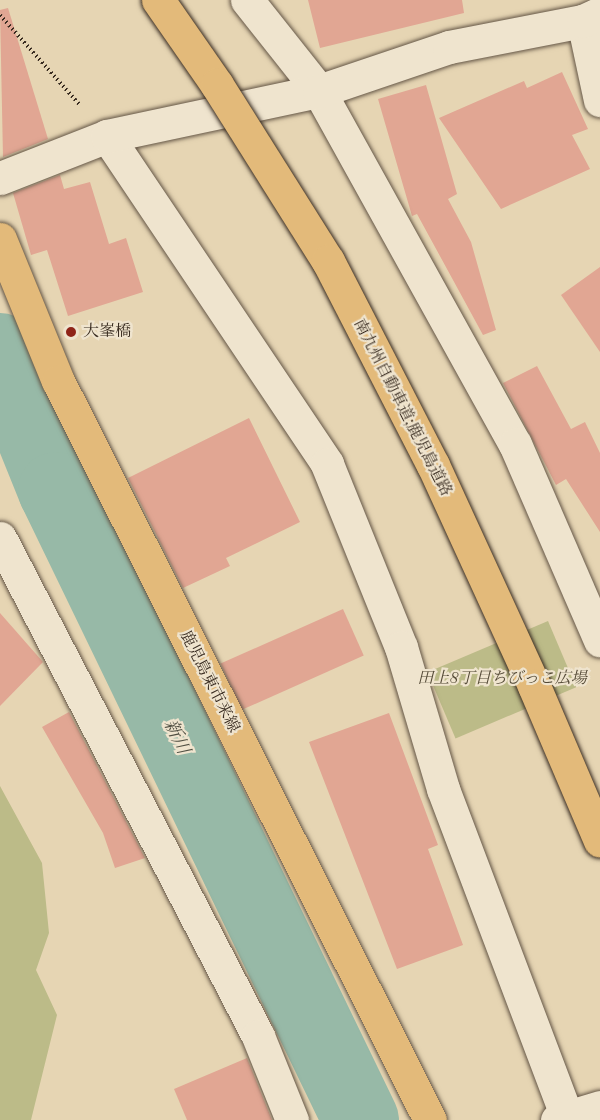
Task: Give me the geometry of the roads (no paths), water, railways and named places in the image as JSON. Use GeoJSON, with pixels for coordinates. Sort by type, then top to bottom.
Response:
{"type":"FeatureCollection","features":[{"type":"Feature","properties":{"kind":"main road","name":"南九州自動車道;鹿児島道路"},"geometry":{"type":"LineString","coordinates":[[158,0],[217,85],[328,261],[433,465],[534,686],[600,841]]}},
{"type":"Feature","properties":{"kind":"main road","name":"鹿児島東市来線"},"geometry":{"type":"LineString","coordinates":[[0,239],[58,381],[430,1120]]}},
{"type":"Feature","properties":{"kind":"street"},"geometry":{"type":"LineString","coordinates":[[247,0],[319,91],[515,444],[600,640]]}},
{"type":"Feature","properties":{"kind":"street"},"geometry":{"type":"LineString","coordinates":[[0,178],[107,136],[319,91],[449,47],[592,17],[600,100]]}},
{"type":"Feature","properties":{"kind":"street"},"geometry":{"type":"LineString","coordinates":[[107,136],[327,464],[401,647],[443,789],[564,1119],[600,1107]]}},
{"type":"Feature","properties":{"kind":"street"},"geometry":{"type":"LineString","coordinates":[[0,538],[258,1036],[292,1120]]}},
{"type":"Feature","properties":{"kind":"waterway","name":"新川"},"geometry":{"type":"LineString","coordinates":[[0,351],[56,490],[361,1120]]}},
{"type":"Feature","properties":{"kind":"place","name":"大峯橋"},"geometry":{"type":"Point","coordinates":[71,332]}},
{"type":"Feature","properties":{"kind":"park label","name":"田上8丁目ちびっこ広場"},"geometry":{"type":"Point","coordinates":[502,679]}}]}
